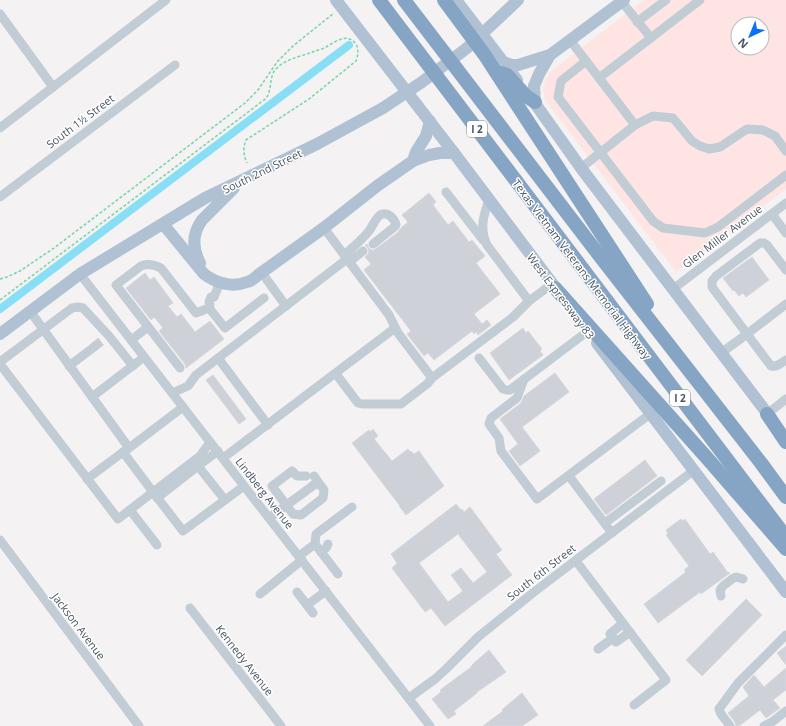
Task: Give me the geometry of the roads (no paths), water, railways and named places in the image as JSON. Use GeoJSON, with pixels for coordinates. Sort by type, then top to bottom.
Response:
{"type":"FeatureCollection","features":[{"type":"Feature","properties":{"kind":"highway","name":"Texas Vietnam Veterans Memorial Highway"},"geometry":{"type":"LineString","coordinates":[[378,0],[786,537]]}},
{"type":"Feature","properties":{"kind":"highway","name":"Texas Vietnam Veterans Memorial Highway"},"geometry":{"type":"LineString","coordinates":[[404,0],[599,256],[786,497]]}},
{"type":"Feature","properties":{"kind":"highway"},"geometry":{"type":"LineString","coordinates":[[444,0],[484,54],[499,66],[526,96],[535,102]]}},
{"type":"Feature","properties":{"kind":"highway"},"geometry":{"type":"LineString","coordinates":[[499,66],[564,179],[644,300],[662,337]]}},
{"type":"Feature","properties":{"kind":"highway"},"geometry":{"type":"LineString","coordinates":[[554,286],[708,458],[786,549]]}},
{"type":"Feature","properties":{"kind":"highway"},"geometry":{"type":"LineString","coordinates":[[767,414],[786,442]]}},
{"type":"Feature","properties":{"kind":"main road"},"geometry":{"type":"LineString","coordinates":[[456,0],[499,66],[518,65],[550,55],[623,1]]}},
{"type":"Feature","properties":{"kind":"main road","name":"South 2nd Street"},"geometry":{"type":"LineString","coordinates":[[0,334],[80,274],[205,198],[317,144],[383,108],[422,82],[467,48],[518,0]]}},
{"type":"Feature","properties":{"kind":"main road","name":"West Expressway 83"},"geometry":{"type":"LineString","coordinates":[[339,4],[430,121],[693,471],[786,592]]}},
{"type":"Feature","properties":{"kind":"main road"},"geometry":{"type":"LineString","coordinates":[[550,55],[534,86],[535,102],[582,168],[786,438]]}},
{"type":"Feature","properties":{"kind":"main road"},"geometry":{"type":"LineString","coordinates":[[412,161],[426,136],[430,121]]}},
{"type":"Feature","properties":{"kind":"main road"},"geometry":{"type":"LineString","coordinates":[[163,224],[204,274],[220,282],[232,285],[241,284],[249,282],[258,276],[412,161],[429,155],[454,153]]}},
{"type":"Feature","properties":{"kind":"main road"},"geometry":{"type":"LineString","coordinates":[[241,181],[202,220],[195,232],[195,252],[200,264],[213,276],[218,278],[234,280],[258,276]]}},
{"type":"Feature","properties":{"kind":"street"},"geometry":{"type":"LineString","coordinates":[[0,128],[166,0]]}},
{"type":"Feature","properties":{"kind":"street"},"geometry":{"type":"LineString","coordinates":[[637,22],[666,0]]}},
{"type":"Feature","properties":{"kind":"street"},"geometry":{"type":"LineString","coordinates":[[599,78],[700,0]]}},
{"type":"Feature","properties":{"kind":"street"},"geometry":{"type":"LineString","coordinates":[[623,1],[650,38]]}},
{"type":"Feature","properties":{"kind":"street"},"geometry":{"type":"LineString","coordinates":[[0,14],[53,87]]}},
{"type":"Feature","properties":{"kind":"street"},"geometry":{"type":"LineString","coordinates":[[570,40],[635,125]]}},
{"type":"Feature","properties":{"kind":"street"},"geometry":{"type":"LineString","coordinates":[[586,61],[561,81],[558,97],[654,221],[663,228],[705,233],[718,227],[786,174]]}},
{"type":"Feature","properties":{"kind":"street","name":"South 1½ Street"},"geometry":{"type":"LineString","coordinates":[[0,197],[175,65]]}},
{"type":"Feature","properties":{"kind":"street"},"geometry":{"type":"LineString","coordinates":[[582,168],[635,125],[653,116],[673,118],[692,141],[709,149],[720,147],[747,129],[763,130],[775,136],[785,147]]}},
{"type":"Feature","properties":{"kind":"street"},"geometry":{"type":"LineString","coordinates":[[446,192],[529,301]]}},
{"type":"Feature","properties":{"kind":"street"},"geometry":{"type":"LineString","coordinates":[[487,245],[483,237],[482,230],[489,199]]}},
{"type":"Feature","properties":{"kind":"street","name":"Glen Miller Avenue"},"geometry":{"type":"LineString","coordinates":[[673,288],[786,203]]}},
{"type":"Feature","properties":{"kind":"street"},"geometry":{"type":"LineString","coordinates":[[172,393],[188,386],[196,375],[347,258],[378,218],[382,214],[386,214],[395,221],[396,225],[373,244]]}},
{"type":"Feature","properties":{"kind":"street"},"geometry":{"type":"LineString","coordinates":[[772,214],[786,232]]}},
{"type":"Feature","properties":{"kind":"street"},"geometry":{"type":"LineString","coordinates":[[324,228],[389,315],[398,333],[432,378]]}},
{"type":"Feature","properties":{"kind":"street"},"geometry":{"type":"LineString","coordinates":[[786,270],[767,245],[760,243],[716,276],[712,282],[712,287],[771,366],[778,366],[786,360]]}},
{"type":"Feature","properties":{"kind":"street"},"geometry":{"type":"LineString","coordinates":[[347,258],[363,251]]}},
{"type":"Feature","properties":{"kind":"street"},"geometry":{"type":"LineString","coordinates":[[180,368],[116,285],[145,264],[156,265],[162,268],[196,313],[211,303],[220,282]]}},
{"type":"Feature","properties":{"kind":"street","name":"Lindberg Avenue"},"geometry":{"type":"LineString","coordinates":[[80,274],[430,726]]}},
{"type":"Feature","properties":{"kind":"street"},"geometry":{"type":"LineString","coordinates":[[258,276],[286,306]]}},
{"type":"Feature","properties":{"kind":"street"},"geometry":{"type":"LineString","coordinates":[[336,374],[358,403],[401,404],[427,384],[432,378],[513,317],[529,301],[554,286]]}},
{"type":"Feature","properties":{"kind":"street"},"geometry":{"type":"LineString","coordinates":[[211,303],[226,328],[264,298]]}},
{"type":"Feature","properties":{"kind":"street"},"geometry":{"type":"LineString","coordinates":[[722,353],[786,304]]}},
{"type":"Feature","properties":{"kind":"street"},"geometry":{"type":"LineString","coordinates":[[132,366],[106,338],[83,308],[78,307],[72,308],[0,363],[118,519],[198,466],[220,455],[268,425],[395,328]]}},
{"type":"Feature","properties":{"kind":"street"},"geometry":{"type":"LineString","coordinates":[[30,311],[92,397],[155,495],[183,531],[244,486]]}},
{"type":"Feature","properties":{"kind":"street"},"geometry":{"type":"LineString","coordinates":[[131,340],[148,327]]}},
{"type":"Feature","properties":{"kind":"street"},"geometry":{"type":"LineString","coordinates":[[479,358],[503,389],[510,390],[588,331]]}},
{"type":"Feature","properties":{"kind":"street"},"geometry":{"type":"LineString","coordinates":[[69,366],[94,347]]}},
{"type":"Feature","properties":{"kind":"street"},"geometry":{"type":"LineString","coordinates":[[92,397],[144,357]]}},
{"type":"Feature","properties":{"kind":"street"},"geometry":{"type":"LineString","coordinates":[[218,358],[268,425]]}},
{"type":"Feature","properties":{"kind":"street"},"geometry":{"type":"LineString","coordinates":[[524,379],[517,398],[491,418],[489,424],[499,438],[502,451],[537,499],[650,414]]}},
{"type":"Feature","properties":{"kind":"street"},"geometry":{"type":"LineString","coordinates":[[767,414],[786,399]]}},
{"type":"Feature","properties":{"kind":"street"},"geometry":{"type":"LineString","coordinates":[[87,479],[183,407]]}},
{"type":"Feature","properties":{"kind":"street"},"geometry":{"type":"LineString","coordinates":[[155,495],[200,456],[210,442]]}},
{"type":"Feature","properties":{"kind":"street"},"geometry":{"type":"LineString","coordinates":[[198,466],[225,500]]}},
{"type":"Feature","properties":{"kind":"street"},"geometry":{"type":"LineString","coordinates":[[292,471],[297,476],[313,478],[324,490],[323,498],[301,515],[293,514],[272,486],[292,471]]}},
{"type":"Feature","properties":{"kind":"street","name":"South 6th Street"},"geometry":{"type":"LineString","coordinates":[[409,698],[435,679],[478,637],[534,592],[693,471]]}},
{"type":"Feature","properties":{"kind":"street"},"geometry":{"type":"LineString","coordinates":[[569,476],[612,533]]}},
{"type":"Feature","properties":{"kind":"street"},"geometry":{"type":"LineString","coordinates":[[269,518],[286,505],[313,478]]}},
{"type":"Feature","properties":{"kind":"street"},"geometry":{"type":"LineString","coordinates":[[605,523],[661,481]]}},
{"type":"Feature","properties":{"kind":"street"},"geometry":{"type":"LineString","coordinates":[[260,594],[315,544],[316,534],[352,507]]}},
{"type":"Feature","properties":{"kind":"street"},"geometry":{"type":"LineString","coordinates":[[130,510],[157,545]]}},
{"type":"Feature","properties":{"kind":"street"},"geometry":{"type":"LineString","coordinates":[[321,552],[326,548],[329,540],[328,532],[325,527]]}},
{"type":"Feature","properties":{"kind":"street","name":"Jackson Avenue"},"geometry":{"type":"LineString","coordinates":[[0,540],[139,726]]}},
{"type":"Feature","properties":{"kind":"street"},"geometry":{"type":"LineString","coordinates":[[315,544],[338,574]]}},
{"type":"Feature","properties":{"kind":"street"},"geometry":{"type":"LineString","coordinates":[[576,561],[666,680],[634,705]]}},
{"type":"Feature","properties":{"kind":"street"},"geometry":{"type":"LineString","coordinates":[[721,596],[720,590],[732,579],[736,577],[743,579]]}},
{"type":"Feature","properties":{"kind":"street"},"geometry":{"type":"LineString","coordinates":[[307,605],[326,591]]}},
{"type":"Feature","properties":{"kind":"street"},"geometry":{"type":"LineString","coordinates":[[297,592],[313,613]]}},
{"type":"Feature","properties":{"kind":"street","name":"Kennedy Avenue"},"geometry":{"type":"LineString","coordinates":[[190,608],[281,726]]}},
{"type":"Feature","properties":{"kind":"street"},"geometry":{"type":"LineString","coordinates":[[623,623],[610,634],[616,642],[630,632]]}},
{"type":"Feature","properties":{"kind":"street"},"geometry":{"type":"LineString","coordinates":[[730,726],[719,709],[738,683],[786,635]]}},
{"type":"Feature","properties":{"kind":"street"},"geometry":{"type":"LineString","coordinates":[[598,649],[613,638]]}},
{"type":"Feature","properties":{"kind":"street"},"geometry":{"type":"LineString","coordinates":[[771,725],[786,711]]}},
{"type":"Feature","properties":{"kind":"waterway"},"geometry":{"type":"LineString","coordinates":[[0,309],[349,45]]}},
{"type":"Feature","properties":{"kind":"tunnel"},"geometry":{"type":"LineString","coordinates":[[94,347],[104,339]]}}]}
